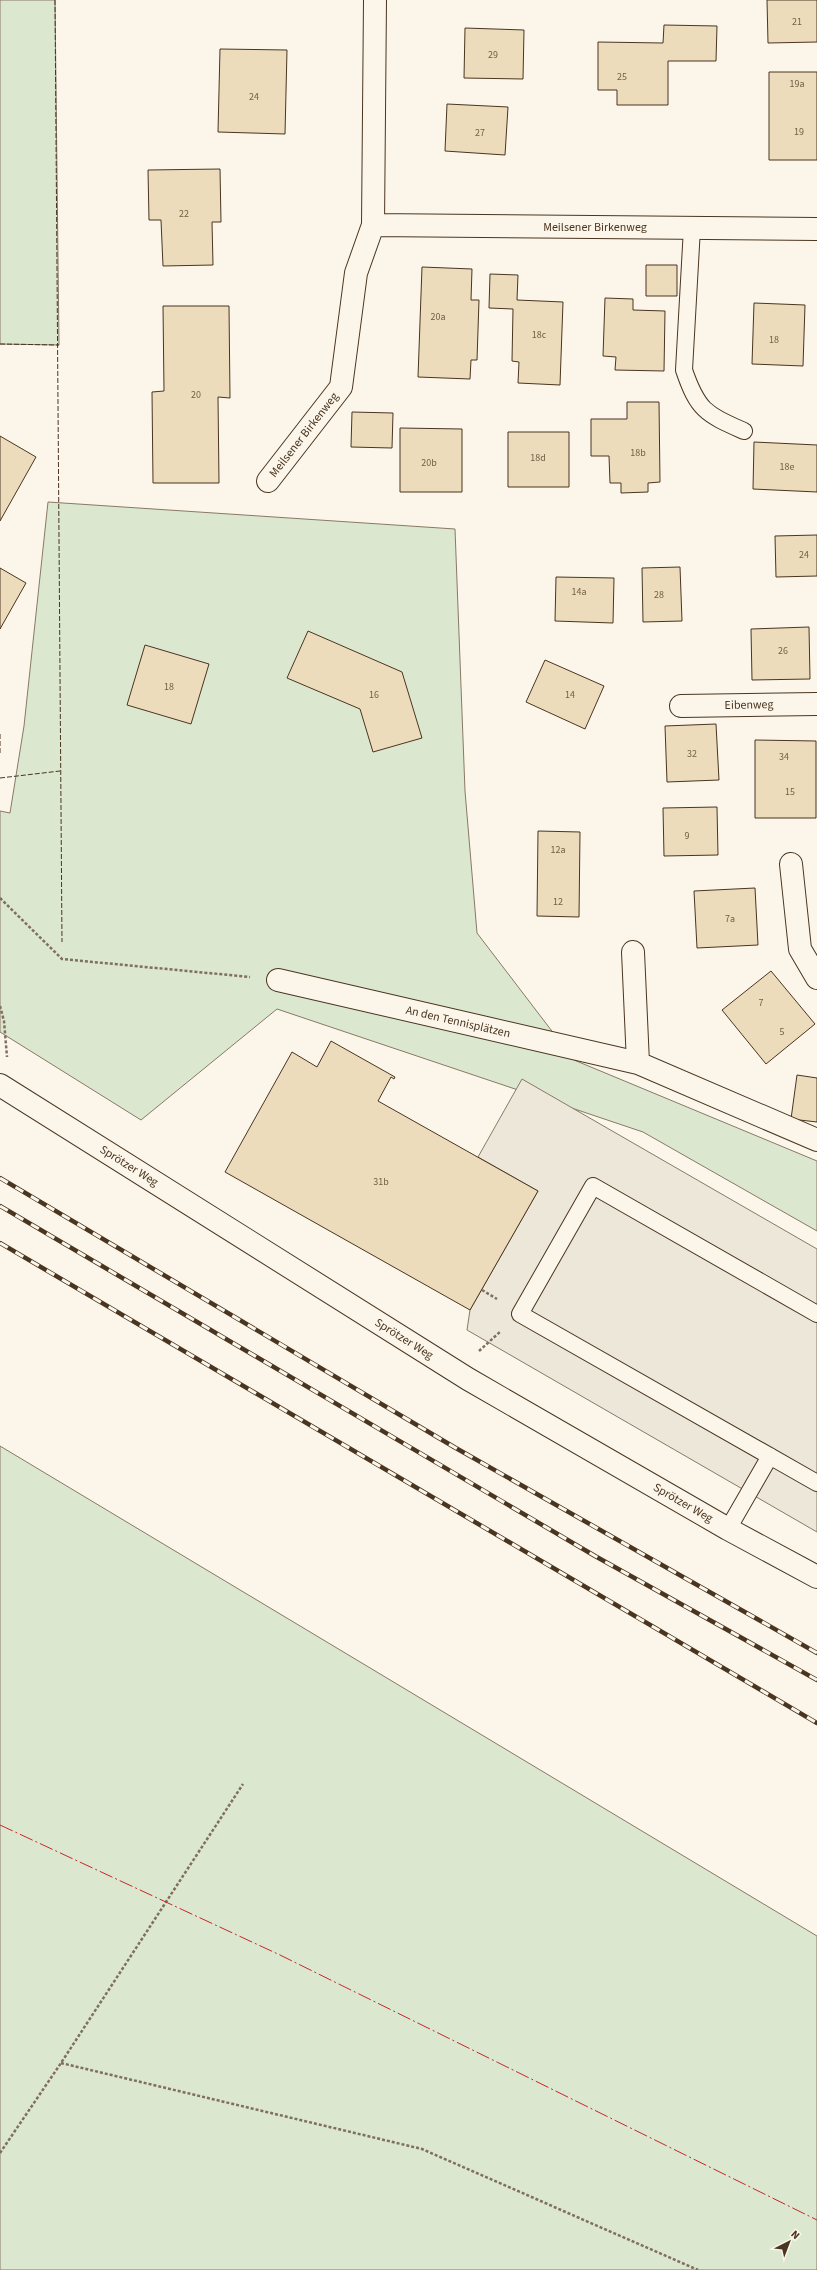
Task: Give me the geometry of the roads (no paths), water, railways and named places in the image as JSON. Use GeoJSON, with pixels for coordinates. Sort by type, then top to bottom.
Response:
{"type":"FeatureCollection","features":[{"type":"Feature","properties":{"kind":"street","name":"Meilsener Birkenweg"},"geometry":{"type":"LineString","coordinates":[[268,481],[341,387],[356,273],[373,225],[375,6]]}},
{"type":"Feature","properties":{"kind":"street","name":"Meilsener Birkenweg"},"geometry":{"type":"LineString","coordinates":[[373,225],[817,229]]}},
{"type":"Feature","properties":{"kind":"street","name":"Eibenweg"},"geometry":{"type":"LineString","coordinates":[[681,706],[817,704]]}},
{"type":"Feature","properties":{"kind":"street"},"geometry":{"type":"LineString","coordinates":[[791,864],[800,949],[817,978]]}},
{"type":"Feature","properties":{"kind":"street"},"geometry":{"type":"LineString","coordinates":[[633,952],[638,1063]]}},
{"type":"Feature","properties":{"kind":"street","name":"An den Tennisplätzen"},"geometry":{"type":"LineString","coordinates":[[278,980],[638,1063],[817,1140]]}},
{"type":"Feature","properties":{"kind":"street","name":"Sprötzer Weg"},"geometry":{"type":"LineString","coordinates":[[0,1085],[468,1379],[728,1529],[817,1577]]}},
{"type":"Feature","properties":{"kind":"lane"},"geometry":{"type":"LineString","coordinates":[[692,228],[684,370],[690,389],[700,405],[710,416],[744,431]]}},
{"type":"Feature","properties":{"kind":"lane"},"geometry":{"type":"LineString","coordinates":[[817,1314],[594,1186],[520,1314],[817,1483]]}},
{"type":"Feature","properties":{"kind":"lane"},"geometry":{"type":"LineString","coordinates":[[728,1529],[770,1456]]}},
{"type":"Feature","properties":{"kind":"railway"},"geometry":{"type":"LineString","coordinates":[[0,1178],[454,1447],[817,1653]]}},
{"type":"Feature","properties":{"kind":"railway"},"geometry":{"type":"LineString","coordinates":[[0,1206],[595,1556],[817,1680]]}},
{"type":"Feature","properties":{"kind":"railway"},"geometry":{"type":"LineString","coordinates":[[0,1243],[817,1723]]}}]}
